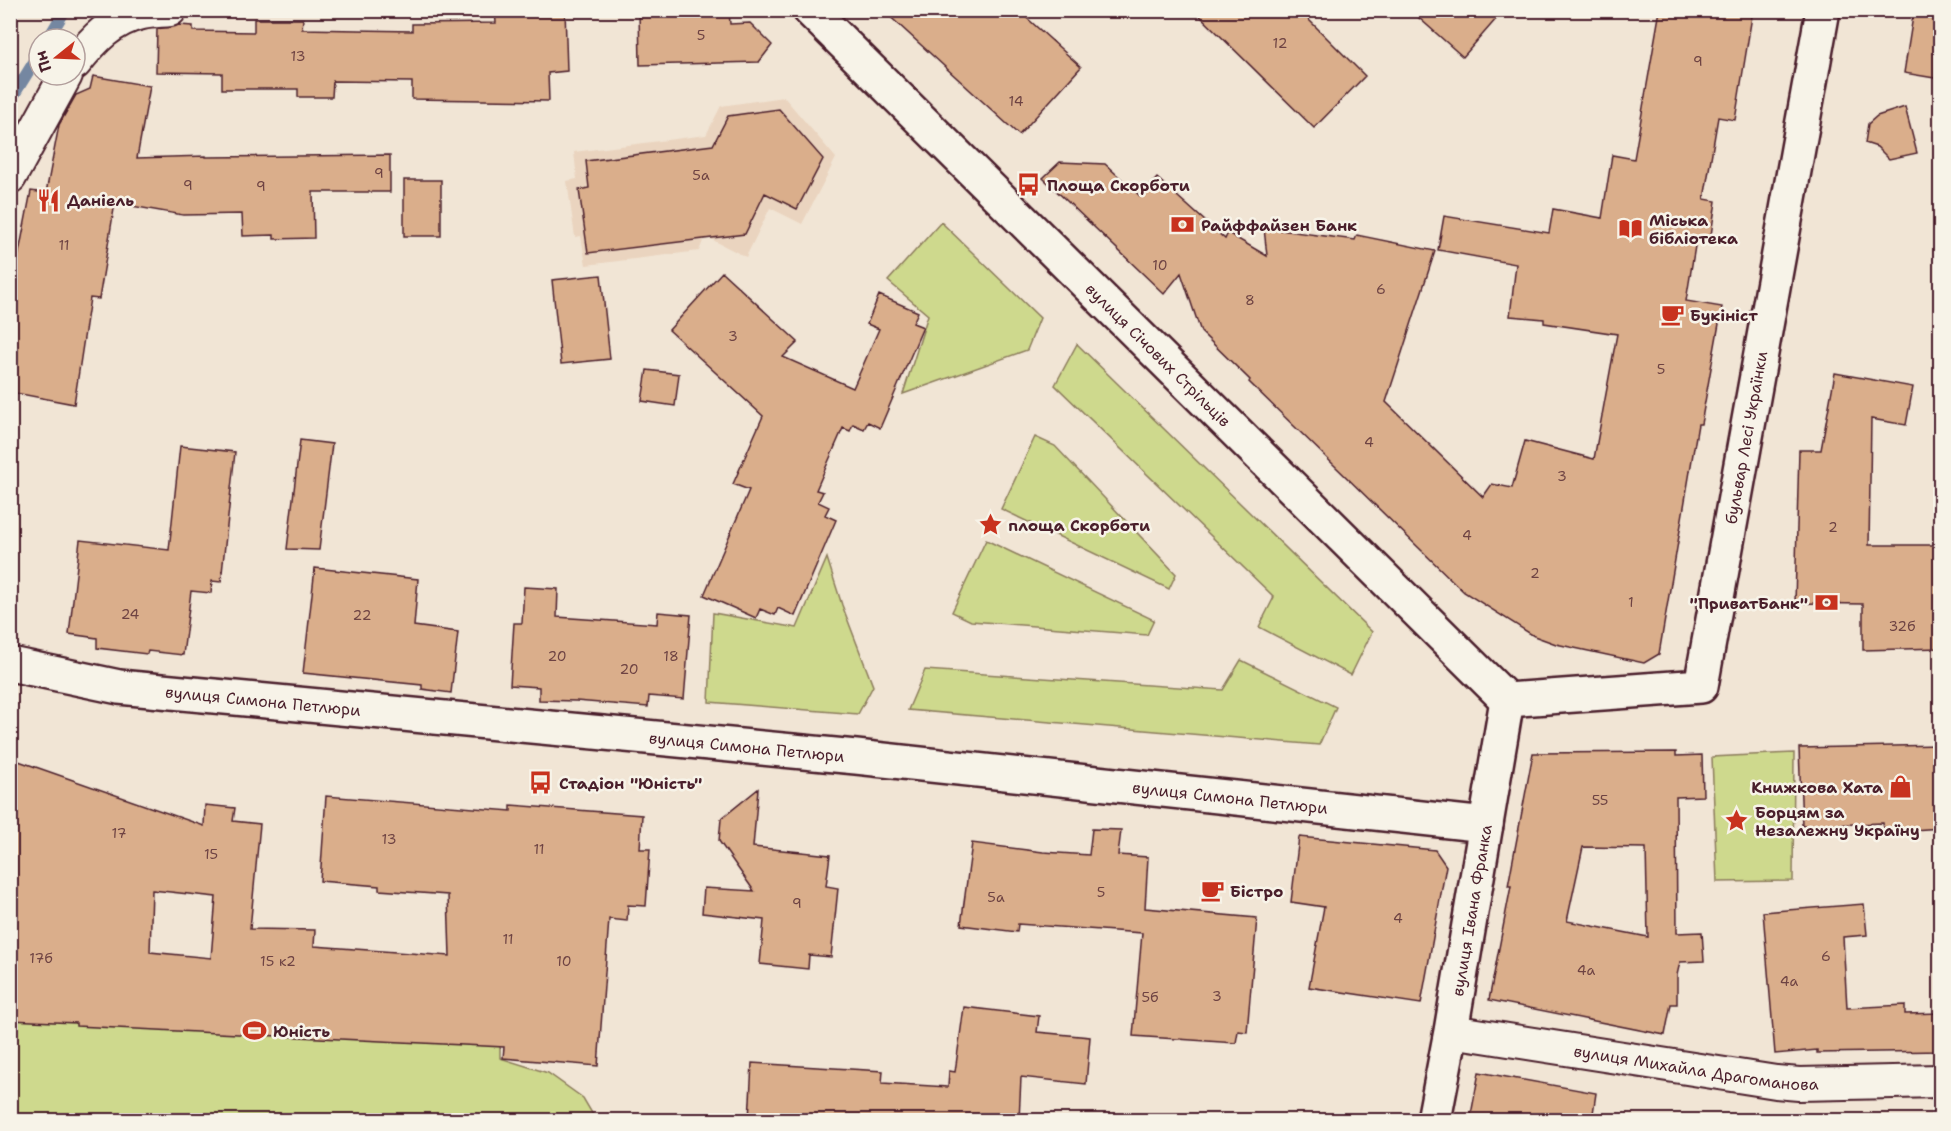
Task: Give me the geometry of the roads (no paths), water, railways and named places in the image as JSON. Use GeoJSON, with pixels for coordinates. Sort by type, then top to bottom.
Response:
{"type":"FeatureCollection","features":[{"type":"Feature","properties":{"kind":"street"},"geometry":{"type":"LineString","coordinates":[[87,48],[95,38],[117,22],[141,13],[170,10]]}},
{"type":"Feature","properties":{"kind":"street","name":"вулиця Січових Стрільців"},"geometry":{"type":"LineString","coordinates":[[810,10],[1507,699]]}},
{"type":"Feature","properties":{"kind":"street","name":"бульвар Лесі Українки"},"geometry":{"type":"LineString","coordinates":[[1507,699],[1701,686],[1823,10]]}},
{"type":"Feature","properties":{"kind":"street"},"geometry":{"type":"LineString","coordinates":[[10,177],[59,87]]}},
{"type":"Feature","properties":{"kind":"street","name":"вулиця Симона Петлюри"},"geometry":{"type":"LineString","coordinates":[[10,664],[119,687],[856,757],[1486,825]]}},
{"type":"Feature","properties":{"kind":"street","name":"вулиця Івана Франка"},"geometry":{"type":"LineString","coordinates":[[1434,1120],[1507,699]]}},
{"type":"Feature","properties":{"kind":"street","name":"вулиця Михайла Драгоманова"},"geometry":{"type":"LineString","coordinates":[[1451,1031],[1776,1082],[1799,1084],[1941,1082]]}},
{"type":"Feature","properties":{"kind":"waterway"},"geometry":{"type":"LineString","coordinates":[[55,27],[65,10]]}},
{"type":"Feature","properties":{"kind":"waterway"},"geometry":{"type":"LineString","coordinates":[[10,101],[27,73]]}},
{"type":"Feature","properties":{"kind":"place","name":"Площа Скорботи"},"geometry":{"type":"Point","coordinates":[1029,185]}},
{"type":"Feature","properties":{"kind":"place","name":"Даніель"},"geometry":{"type":"Point","coordinates":[49,200]}},
{"type":"Feature","properties":{"kind":"place","name":"Райффайзен Банк"},"geometry":{"type":"Point","coordinates":[1183,225]}},
{"type":"Feature","properties":{"kind":"place","name":"Міська бібліотека"},"geometry":{"type":"Point","coordinates":[1631,229]}},
{"type":"Feature","properties":{"kind":"place","name":"Букініст"},"geometry":{"type":"Point","coordinates":[1672,315]}},
{"type":"Feature","properties":{"kind":"place","name":"площа Скорботи"},"geometry":{"type":"Point","coordinates":[990,525]}},
{"type":"Feature","properties":{"kind":"place","name":"\"ПриватБанк\""},"geometry":{"type":"Point","coordinates":[1826,603]}},
{"type":"Feature","properties":{"kind":"place","name":"Стадіон \"Юність\""},"geometry":{"type":"Point","coordinates":[541,783]}},
{"type":"Feature","properties":{"kind":"place","name":"Книжкова Хата"},"geometry":{"type":"Point","coordinates":[1901,787]}},
{"type":"Feature","properties":{"kind":"place","name":"Борцям за Незалежну Україну"},"geometry":{"type":"Point","coordinates":[1737,821]}},
{"type":"Feature","properties":{"kind":"place","name":"Бістро"},"geometry":{"type":"Point","coordinates":[1212,891]}},
{"type":"Feature","properties":{"kind":"place","name":"Юність"},"geometry":{"type":"Point","coordinates":[255,1031]}}]}
